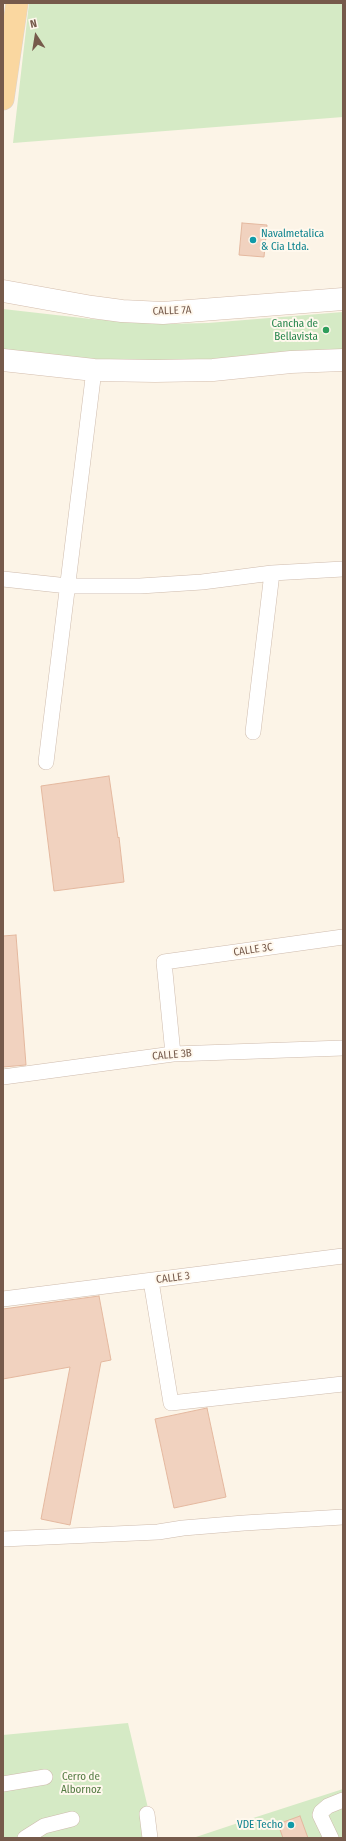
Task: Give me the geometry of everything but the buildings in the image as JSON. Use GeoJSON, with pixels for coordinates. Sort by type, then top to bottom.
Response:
{"type":"FeatureCollection","features":[{"type":"Feature","properties":{"kind":"main road"},"geometry":{"type":"LineString","coordinates":[[3,99],[17,3]]}},
{"type":"Feature","properties":{"kind":"street","name":"CALLE 7A"},"geometry":{"type":"LineString","coordinates":[[3,291],[92,307],[122,311],[163,313],[343,299]]}},
{"type":"Feature","properties":{"kind":"street"},"geometry":{"type":"LineString","coordinates":[[3,360],[94,370],[155,372],[213,370],[291,362],[343,360]]}},
{"type":"Feature","properties":{"kind":"street"},"geometry":{"type":"LineString","coordinates":[[46,762],[94,370]]}},
{"type":"Feature","properties":{"kind":"street"},"geometry":{"type":"LineString","coordinates":[[3,579],[68,586],[140,586],[272,573],[343,569]]}},
{"type":"Feature","properties":{"kind":"street"},"geometry":{"type":"LineString","coordinates":[[253,732],[272,573]]}},
{"type":"Feature","properties":{"kind":"street","name":"CALLE 3C"},"geometry":{"type":"LineString","coordinates":[[172,1054],[164,962],[343,938]]}},
{"type":"Feature","properties":{"kind":"street","name":"CALLE 3B"},"geometry":{"type":"LineString","coordinates":[[3,1077],[172,1054],[343,1048]]}},
{"type":"Feature","properties":{"kind":"street","name":"CALLE 3"},"geometry":{"type":"LineString","coordinates":[[3,1299],[343,1256]]}},
{"type":"Feature","properties":{"kind":"street"},"geometry":{"type":"LineString","coordinates":[[151,1281],[171,1403],[343,1384]]}},
{"type":"Feature","properties":{"kind":"street"},"geometry":{"type":"LineString","coordinates":[[3,1539],[158,1532],[198,1526],[343,1517]]}},
{"type":"Feature","properties":{"kind":"street"},"geometry":{"type":"LineString","coordinates":[[3,1784],[45,1777]]}},
{"type":"Feature","properties":{"kind":"street"},"geometry":{"type":"LineString","coordinates":[[331,1838],[320,1812],[328,1806],[343,1800]]}},
{"type":"Feature","properties":{"kind":"street"},"geometry":{"type":"LineString","coordinates":[[146,1814],[150,1838]]}},
{"type":"Feature","properties":{"kind":"street"},"geometry":{"type":"LineString","coordinates":[[26,1838],[44,1826],[72,1819]]}},
{"type":"Feature","properties":{"kind":"green space"},"geometry":{"type":"Polygon","coordinates":[[[29,3],[343,3],[343,117],[13,143],[29,3]]]}},
{"type":"Feature","properties":{"kind":"green space"},"geometry":{"type":"Polygon","coordinates":[[[3,309],[91,319],[164,324],[208,323],[343,312],[343,354],[94,364],[3,355],[3,309]]]}},
{"type":"Feature","properties":{"kind":"green space","name":"Cerro de Albornoz"},"geometry":{"type":"Polygon","coordinates":[[[128,1723],[155,1838],[3,1838],[3,1735],[128,1723]]]}},
{"type":"Feature","properties":{"kind":"green space"},"geometry":{"type":"Polygon","coordinates":[[[343,1789],[343,1838],[193,1838],[247,1820],[343,1789]]]}},
{"type":"Feature","properties":{"kind":"place","name":"Navalmetalica & Cia Ltda."},"geometry":{"type":"Point","coordinates":[253,240]}},
{"type":"Feature","properties":{"kind":"place","name":"Cancha de Bellavista"},"geometry":{"type":"Point","coordinates":[326,330]}},
{"type":"Feature","properties":{"kind":"place","name":"VDE Techo"},"geometry":{"type":"Point","coordinates":[291,1825]}}]}
